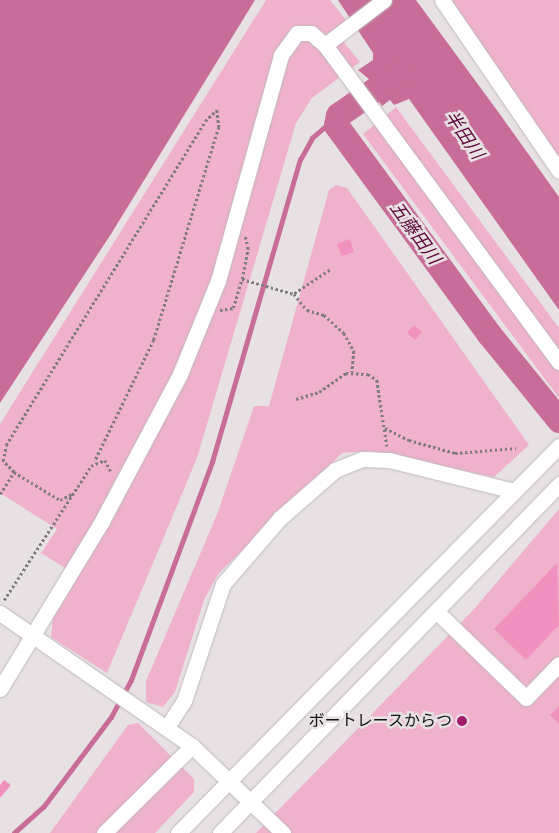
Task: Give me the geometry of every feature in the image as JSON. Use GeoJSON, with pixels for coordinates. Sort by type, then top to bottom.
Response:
{"type":"FeatureCollection","features":[{"type":"Feature","properties":{"kind":"street"},"geometry":{"type":"LineString","coordinates":[[325,44],[384,0]]}},
{"type":"Feature","properties":{"kind":"street"},"geometry":{"type":"LineString","coordinates":[[442,0],[559,171]]}},
{"type":"Feature","properties":{"kind":"street"},"geometry":{"type":"LineString","coordinates":[[0,690],[180,374],[209,306],[286,44],[304,31],[325,44],[352,84],[523,308],[559,362]]}},
{"type":"Feature","properties":{"kind":"street"},"geometry":{"type":"LineString","coordinates":[[178,833],[556,449]]}},
{"type":"Feature","properties":{"kind":"street"},"geometry":{"type":"LineString","coordinates":[[167,727],[184,701],[223,584],[280,518],[335,470],[362,459],[389,460],[514,491]]}},
{"type":"Feature","properties":{"kind":"street"},"geometry":{"type":"LineString","coordinates":[[220,833],[559,484]]}},
{"type":"Feature","properties":{"kind":"street"},"geometry":{"type":"LineString","coordinates":[[436,611],[526,698],[559,664]]}},
{"type":"Feature","properties":{"kind":"street"},"geometry":{"type":"LineString","coordinates":[[0,613],[104,681],[192,746],[230,780],[283,833]]}},
{"type":"Feature","properties":{"kind":"street"},"geometry":{"type":"LineString","coordinates":[[104,833],[192,746]]}},
{"type":"Feature","properties":{"kind":"path"},"geometry":{"type":"LineString","coordinates":[[0,607],[76,490],[95,460],[163,313],[219,127],[217,110],[205,121],[6,445],[3,460],[14,472],[60,500],[76,490]]}},
{"type":"Feature","properties":{"kind":"path"},"geometry":{"type":"LineString","coordinates":[[294,294],[330,270]]}},
{"type":"Feature","properties":{"kind":"path"},"geometry":{"type":"LineString","coordinates":[[209,306],[233,308],[242,279],[294,294],[307,310],[324,315],[344,333],[354,351],[352,372]]}},
{"type":"Feature","properties":{"kind":"path"},"geometry":{"type":"LineString","coordinates":[[296,399],[307,398],[352,372],[376,380],[389,460]]}},
{"type":"Feature","properties":{"kind":"path"},"geometry":{"type":"LineString","coordinates":[[384,428],[408,440],[455,452],[516,448]]}},
{"type":"Feature","properties":{"kind":"path"},"geometry":{"type":"LineString","coordinates":[[95,460],[109,464],[108,482]]}},
{"type":"Feature","properties":{"kind":"path"},"geometry":{"type":"LineString","coordinates":[[0,494],[14,472]]}},
{"type":"Feature","properties":{"kind":"shaded area"},"geometry":{"type":"Polygon","coordinates":[[[266,0],[330,0],[346,20],[334,30],[360,62],[312,98],[296,123],[197,458],[107,673],[51,637],[53,616],[78,576],[41,553],[57,529],[0,493],[0,424],[266,0]]]}},
{"type":"Feature","properties":{"kind":"shaded area"},"geometry":{"type":"Polygon","coordinates":[[[447,0],[559,0],[559,161],[447,0]]]}},
{"type":"Feature","properties":{"kind":"shaded area"},"geometry":{"type":"Polygon","coordinates":[[[396,107],[559,328],[559,398],[363,134],[396,107]]]}},
{"type":"Feature","properties":{"kind":"shaded area"},"geometry":{"type":"Polygon","coordinates":[[[336,185],[347,188],[529,445],[494,477],[371,451],[342,453],[218,574],[204,600],[175,692],[163,707],[146,702],[146,681],[218,512],[254,406],[269,406],[329,190],[336,185]]]}},
{"type":"Feature","properties":{"kind":"shaded area","name":"ボートレースからつ"},"geometry":{"type":"Polygon","coordinates":[[[559,509],[559,833],[256,833],[474,609],[559,509]]]}},
{"type":"Feature","properties":{"kind":"shaded area"},"geometry":{"type":"Polygon","coordinates":[[[138,723],[194,779],[194,792],[155,833],[50,833],[128,725],[138,723]]]}},
{"type":"Feature","properties":{"kind":"water"},"geometry":{"type":"Polygon","coordinates":[[[0,0],[255,0],[111,234],[0,403],[0,0]]]}},
{"type":"Feature","properties":{"kind":"water","name":"半田川"},"geometry":{"type":"Polygon","coordinates":[[[338,0],[416,0],[559,197],[559,310],[409,99],[394,105],[390,100],[382,106],[366,83],[370,80],[358,70],[373,60],[373,53],[338,0]]]}},
{"type":"Feature","properties":{"kind":"building"},"geometry":{"type":"Polygon","coordinates":[[[350,239],[354,252],[342,256],[337,244],[350,239]]]}},
{"type":"Feature","properties":{"kind":"building"},"geometry":{"type":"Polygon","coordinates":[[[414,325],[422,332],[415,340],[407,333],[414,325]]]}},
{"type":"Feature","properties":{"kind":"building"},"geometry":{"type":"Polygon","coordinates":[[[557,563],[559,625],[526,660],[494,629],[557,563]]]}},
{"type":"Feature","properties":{"kind":"building"},"geometry":{"type":"Polygon","coordinates":[[[559,706],[559,724],[550,715],[559,706]]]}},
{"type":"Feature","properties":{"kind":"building"},"geometry":{"type":"Polygon","coordinates":[[[4,780],[11,785],[0,798],[0,785],[4,780]]]}},
{"type":"Feature","properties":{"kind":"waterway","name":"五藤田川"},"geometry":{"type":"LineString","coordinates":[[400,72],[338,115],[336,125],[489,334],[559,420]]}},
{"type":"Feature","properties":{"kind":"waterway"},"geometry":{"type":"LineString","coordinates":[[14,833],[44,806],[111,717],[131,680],[212,462],[300,160],[312,138],[338,115]]}},
{"type":"Feature","properties":{"kind":"place","name":"ボートレースからつ"},"geometry":{"type":"Point","coordinates":[462,721]}}]}
